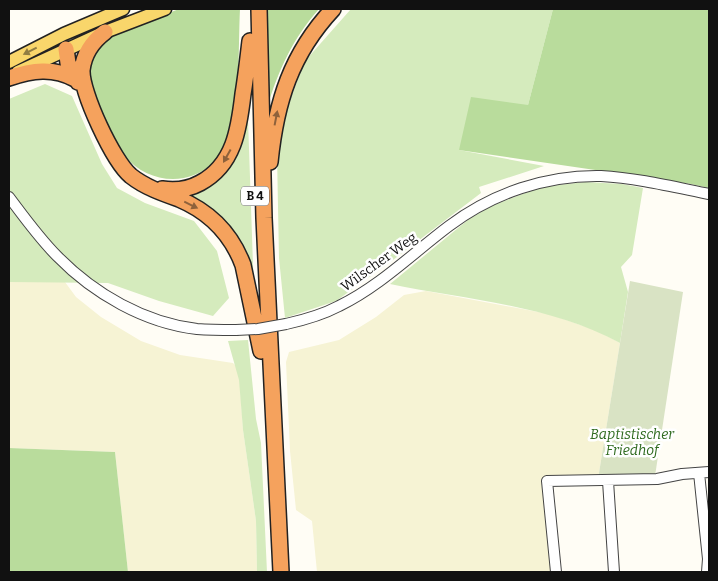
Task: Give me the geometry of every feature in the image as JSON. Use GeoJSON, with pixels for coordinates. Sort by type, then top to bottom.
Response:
{"type":"FeatureCollection","features":[{"type":"Feature","properties":{"kind":"highway","name":"B 4"},"geometry":{"type":"LineString","coordinates":[[250,9],[255,209],[273,572]]}},
{"type":"Feature","properties":{"kind":"highway","name":"B 4"},"geometry":{"type":"LineString","coordinates":[[259,9],[264,218],[281,572]]}},
{"type":"Feature","properties":{"kind":"highway"},"geometry":{"type":"LineString","coordinates":[[264,218],[273,133],[279,104],[299,53],[314,30],[333,9]]}},
{"type":"Feature","properties":{"kind":"highway"},"geometry":{"type":"LineString","coordinates":[[81,81],[84,62],[89,48],[105,32]]}},
{"type":"Feature","properties":{"kind":"highway"},"geometry":{"type":"LineString","coordinates":[[146,186],[166,190],[187,188],[208,178],[223,164],[238,130],[250,41]]}},
{"type":"Feature","properties":{"kind":"highway"},"geometry":{"type":"LineString","coordinates":[[67,47],[73,52],[81,81],[118,162],[130,175],[146,186],[201,210],[227,233],[243,265],[262,351]]}},
{"type":"Feature","properties":{"kind":"highway"},"geometry":{"type":"LineString","coordinates":[[9,77],[48,70],[58,71],[81,81]]}},
{"type":"Feature","properties":{"kind":"main road"},"geometry":{"type":"LineString","coordinates":[[9,62],[50,41],[122,9]]}},
{"type":"Feature","properties":{"kind":"main road"},"geometry":{"type":"LineString","coordinates":[[9,77],[67,47],[165,9]]}},
{"type":"Feature","properties":{"kind":"main road"},"geometry":{"type":"LineString","coordinates":[[67,47],[69,38],[78,28]]}},
{"type":"Feature","properties":{"kind":"main road"},"geometry":{"type":"LineString","coordinates":[[50,41],[61,42],[67,47]]}},
{"type":"Feature","properties":{"kind":"street","name":"Wilscher Weg"},"geometry":{"type":"LineString","coordinates":[[9,197],[41,239],[57,256],[87,282],[109,297],[145,315],[170,323],[196,329],[236,330],[258,329],[286,324],[323,313],[352,300],[378,283],[464,216],[495,198],[528,186],[563,178],[602,176],[648,182],[709,194]]}},
{"type":"Feature","properties":{"kind":"street"},"geometry":{"type":"LineString","coordinates":[[556,572],[546,481],[657,479],[704,472],[708,559],[706,572]]}},
{"type":"Feature","properties":{"kind":"street"},"geometry":{"type":"LineString","coordinates":[[608,481],[614,572]]}},
{"type":"Feature","properties":{"kind":"shaded area"},"geometry":{"type":"Polygon","coordinates":[[[9,282],[65,282],[76,297],[101,317],[141,341],[180,355],[233,363],[239,369],[243,430],[256,521],[257,572],[128,572],[115,452],[9,448],[9,282]]]}},
{"type":"Feature","properties":{"kind":"shaded area"},"geometry":{"type":"Polygon","coordinates":[[[426,291],[549,314],[598,331],[620,343],[598,479],[549,479],[559,572],[317,572],[312,521],[296,510],[290,451],[286,362],[289,352],[339,340],[376,317],[404,295],[426,291]]]}},
{"type":"Feature","properties":{"kind":"green space"},"geometry":{"type":"Polygon","coordinates":[[[179,9],[240,9],[238,78],[234,114],[230,130],[217,159],[199,173],[185,178],[166,179],[156,177],[139,169],[121,151],[92,90],[86,66],[92,52],[105,38],[179,9]]]}},
{"type":"Feature","properties":{"kind":"green space"},"geometry":{"type":"Polygon","coordinates":[[[267,9],[319,9],[301,32],[287,55],[267,108],[267,9]]]}},
{"type":"Feature","properties":{"kind":"green space"},"geometry":{"type":"Polygon","coordinates":[[[351,9],[553,9],[528,105],[459,150],[544,166],[479,187],[481,193],[336,301],[285,318],[279,258],[277,155],[283,118],[305,61],[351,9]]]}},
{"type":"Feature","properties":{"kind":"green space"},"geometry":{"type":"Polygon","coordinates":[[[553,9],[709,9],[709,188],[459,150],[471,97],[528,105],[553,9]]]}},
{"type":"Feature","properties":{"kind":"green space"},"geometry":{"type":"Polygon","coordinates":[[[45,84],[72,96],[102,164],[117,188],[145,203],[194,221],[217,251],[229,298],[213,316],[159,301],[108,283],[9,282],[9,99],[45,84]]]}},
{"type":"Feature","properties":{"kind":"green space"},"geometry":{"type":"Polygon","coordinates":[[[247,90],[254,294],[250,272],[179,192],[215,178],[247,90]]]}},
{"type":"Feature","properties":{"kind":"green space"},"geometry":{"type":"Polygon","coordinates":[[[585,182],[622,184],[643,188],[632,255],[621,267],[628,292],[620,343],[593,330],[537,312],[390,284],[469,219],[491,206],[541,187],[585,182]]]}},
{"type":"Feature","properties":{"kind":"green space","name":"Baptistischer Friedhof"},"geometry":{"type":"Polygon","coordinates":[[[630,281],[683,292],[655,476],[598,479],[630,281]]]}},
{"type":"Feature","properties":{"kind":"green space"},"geometry":{"type":"Polygon","coordinates":[[[248,340],[256,419],[261,443],[267,572],[257,572],[256,521],[243,430],[239,380],[228,341],[248,340]]]}},
{"type":"Feature","properties":{"kind":"green space"},"geometry":{"type":"Polygon","coordinates":[[[9,448],[115,452],[128,572],[9,572],[9,448]]]}}]}
